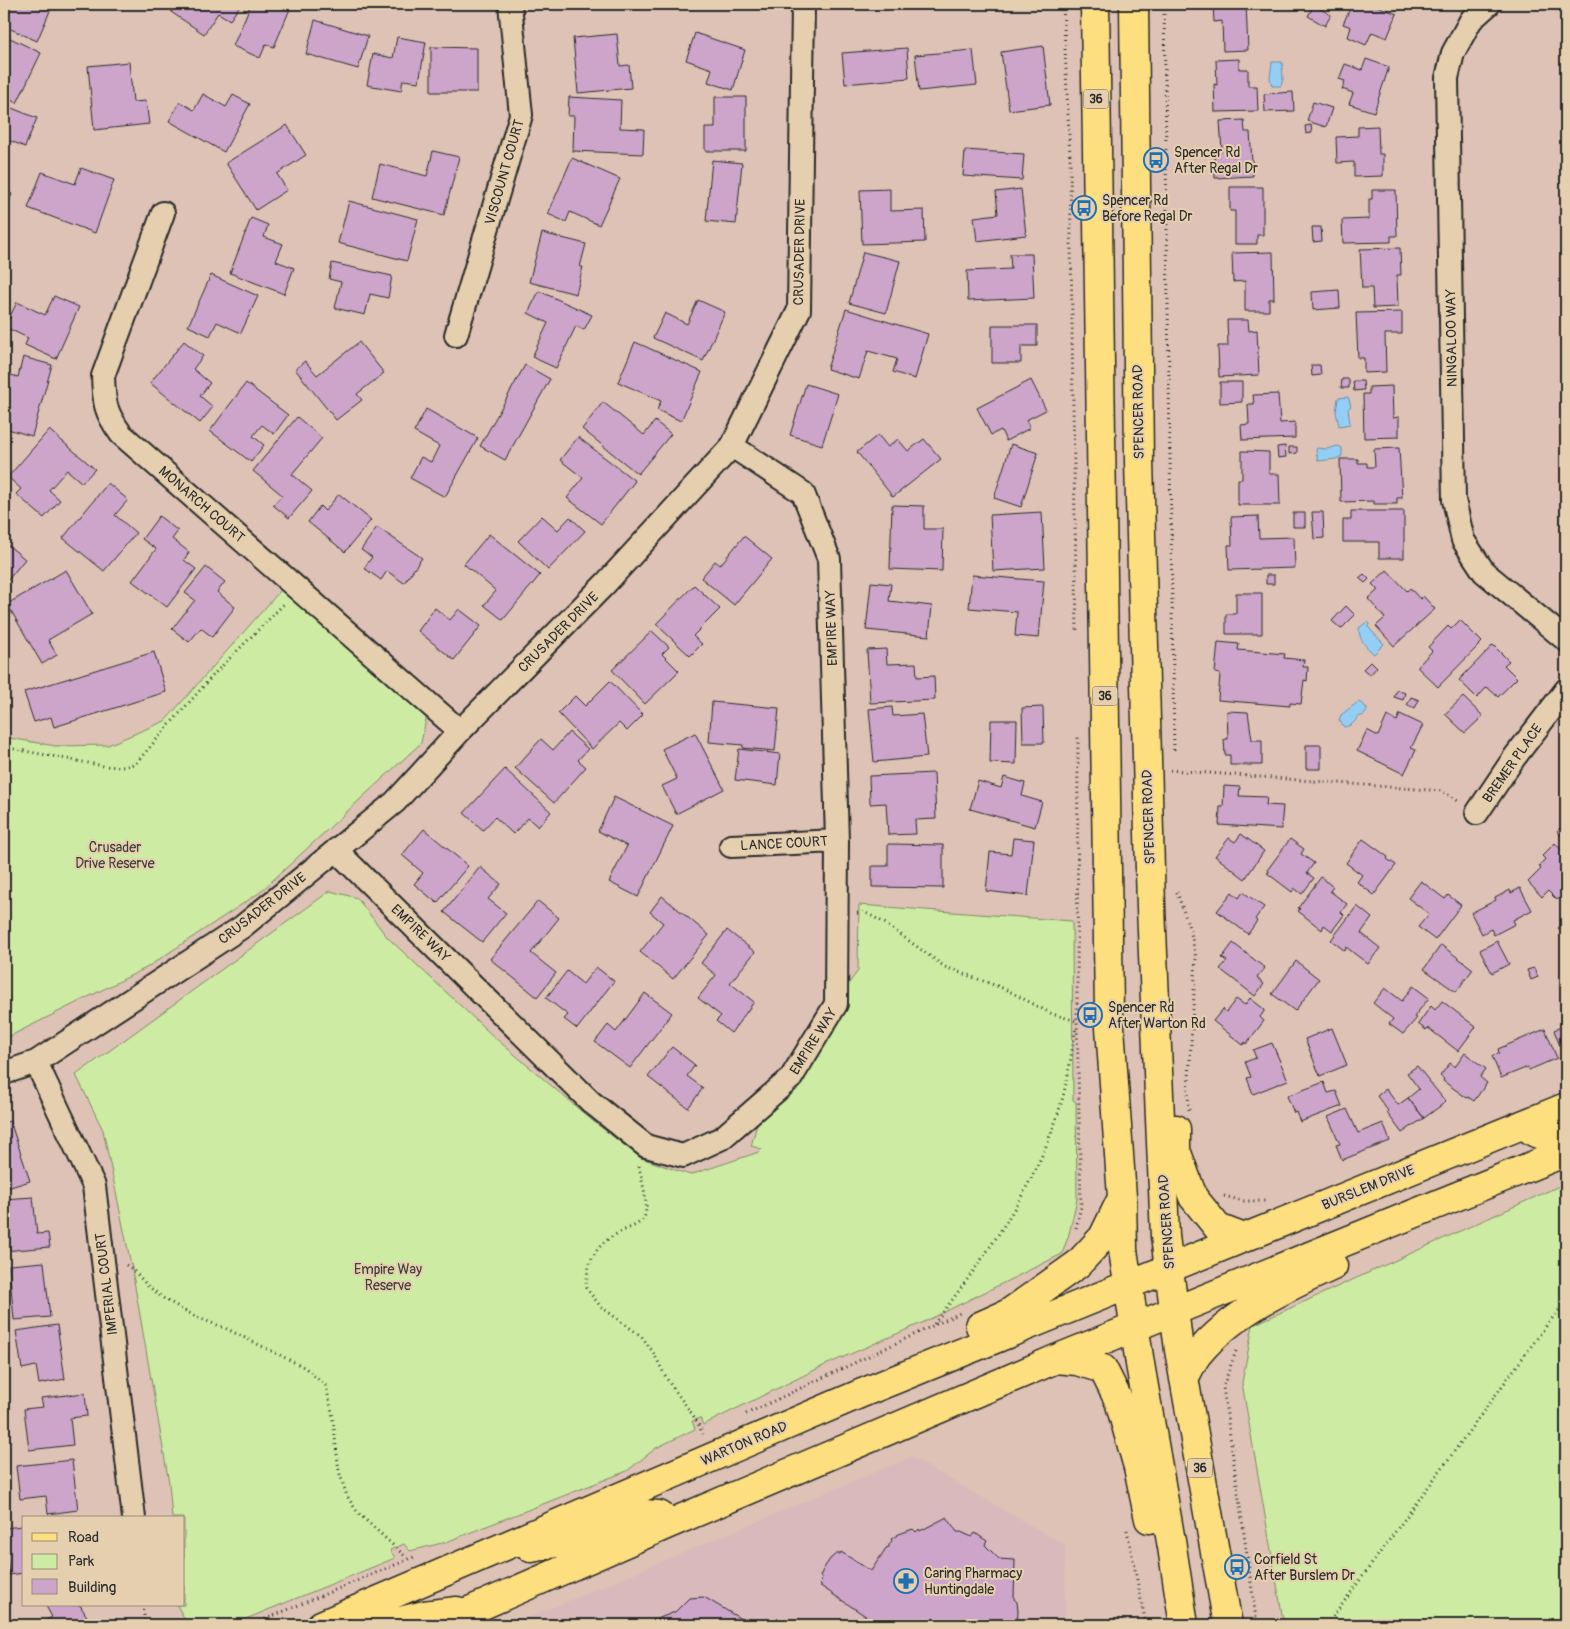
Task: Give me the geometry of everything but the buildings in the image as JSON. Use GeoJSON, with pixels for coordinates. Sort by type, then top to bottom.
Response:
{"type":"FeatureCollection","features":[{"type":"Feature","properties":{"kind":"main road","name":"36"},"geometry":{"type":"LineString","coordinates":[[1095,4],[1109,1013],[1122,1197],[1123,1250],[1134,1327],[1184,1625]]}},
{"type":"Feature","properties":{"kind":"main road","name":"SPENCER ROAD"},"geometry":{"type":"LineString","coordinates":[[1134,4],[1139,460],[1146,762],[1165,1236],[1184,1379],[1228,1625]]}},
{"type":"Feature","properties":{"kind":"main road"},"geometry":{"type":"LineString","coordinates":[[1097,194],[1117,161],[1118,101],[1123,90],[1135,86]]}},
{"type":"Feature","properties":{"kind":"main road"},"geometry":{"type":"LineString","coordinates":[[1107,854],[1118,852],[1130,842],[1131,803],[1138,762],[1146,734]]}},
{"type":"Feature","properties":{"kind":"main road"},"geometry":{"type":"LineString","coordinates":[[1158,1061],[1174,1099],[1176,1150],[1193,1197],[1218,1228],[1244,1238]]}},
{"type":"Feature","properties":{"kind":"main road","name":"BURSLEM DRIVE"},"geometry":{"type":"LineString","coordinates":[[1169,1268],[1566,1107]]}},
{"type":"Feature","properties":{"kind":"main road"},"geometry":{"type":"LineString","coordinates":[[1524,1124],[1530,1131],[1539,1135],[1553,1135],[1566,1130]]}},
{"type":"Feature","properties":{"kind":"main road"},"geometry":{"type":"LineString","coordinates":[[437,1625],[671,1522],[1056,1359],[1566,1152]]}},
{"type":"Feature","properties":{"kind":"main road"},"geometry":{"type":"LineString","coordinates":[[862,1393],[922,1353],[1009,1314],[1078,1264],[1103,1237],[1122,1197]]}},
{"type":"Feature","properties":{"kind":"main road"},"geometry":{"type":"LineString","coordinates":[[1184,1379],[1196,1356],[1221,1332],[1249,1310],[1286,1287],[1410,1231],[1438,1204]]}},
{"type":"Feature","properties":{"kind":"main road","name":"WARTON ROAD"},"geometry":{"type":"LineString","coordinates":[[321,1625],[862,1393],[1169,1268]]}},
{"type":"Feature","properties":{"kind":"main road"},"geometry":{"type":"LineString","coordinates":[[1056,1359],[1078,1361],[1103,1369],[1119,1401],[1138,1467],[1172,1625]]}},
{"type":"Feature","properties":{"kind":"main road"},"geometry":{"type":"LineString","coordinates":[[510,1544],[533,1548],[569,1540],[626,1517],[643,1514],[659,1515],[671,1522]]}},
{"type":"Feature","properties":{"kind":"main road"},"geometry":{"type":"LineString","coordinates":[[360,1608],[371,1620],[384,1625],[424,1615],[473,1610]]}},
{"type":"Feature","properties":{"kind":"street","name":"VISCOUNT COURT"},"geometry":{"type":"LineString","coordinates":[[456,336],[521,116],[510,4]]}},
{"type":"Feature","properties":{"kind":"street","name":"CRUSADER DRIVE"},"geometry":{"type":"LineString","coordinates":[[4,1073],[36,1062],[242,926],[395,802],[460,731],[606,584],[732,446],[799,310],[803,4]]}},
{"type":"Feature","properties":{"kind":"street","name":"NINGALOO WAY"},"geometry":{"type":"LineString","coordinates":[[1489,4],[1471,20],[1453,53],[1447,78],[1454,500],[1463,540],[1484,572],[1566,640]]}},
{"type":"Feature","properties":{"kind":"street","name":"MONARCH COURT"},"geometry":{"type":"LineString","coordinates":[[163,213],[103,376],[104,400],[110,419],[121,434],[460,731]]}},
{"type":"Feature","properties":{"kind":"street","name":"EMPIRE WAY"},"geometry":{"type":"LineString","coordinates":[[336,850],[591,1102],[646,1146],[683,1156],[722,1138],[791,1078],[836,1004],[838,841],[829,559],[803,493],[732,446]]}},
{"type":"Feature","properties":{"kind":"street","name":"BREMER PLACE"},"geometry":{"type":"LineString","coordinates":[[1477,813],[1514,758],[1566,690]]}},
{"type":"Feature","properties":{"kind":"street","name":"LANCE COURT"},"geometry":{"type":"LineString","coordinates":[[731,846],[838,841]]}},
{"type":"Feature","properties":{"kind":"street","name":"IMPERIAL COURT"},"geometry":{"type":"LineString","coordinates":[[36,1062],[94,1186],[134,1516]]}},
{"type":"Feature","properties":{"kind":"path"},"geometry":{"type":"LineString","coordinates":[[1063,4],[1070,158],[1072,408],[1077,635]]}},
{"type":"Feature","properties":{"kind":"path"},"geometry":{"type":"LineString","coordinates":[[1164,4],[1174,778]]}},
{"type":"Feature","properties":{"kind":"path"},"geometry":{"type":"LineString","coordinates":[[4,747],[104,766],[125,768],[136,762],[216,672],[268,618],[299,590]]}},
{"type":"Feature","properties":{"kind":"path"},"geometry":{"type":"LineString","coordinates":[[1075,1230],[1081,1207],[1077,1020],[1078,735]]}},
{"type":"Feature","properties":{"kind":"path"},"geometry":{"type":"LineString","coordinates":[[1146,762],[1174,771],[1442,791],[1477,813]]}},
{"type":"Feature","properties":{"kind":"path"},"geometry":{"type":"LineString","coordinates":[[1177,885],[1177,894],[1191,933],[1196,958],[1188,1095],[1189,1114]]}},
{"type":"Feature","properties":{"kind":"path"},"geometry":{"type":"LineString","coordinates":[[838,913],[866,913],[883,922],[945,967],[1005,989],[1052,1014],[1077,1020]]}},
{"type":"Feature","properties":{"kind":"path"},"geometry":{"type":"LineString","coordinates":[[933,1325],[992,1242],[1017,1203],[1044,1152],[1060,1106],[1077,1020]]}},
{"type":"Feature","properties":{"kind":"path"},"geometry":{"type":"LineString","coordinates":[[646,1146],[639,1166],[646,1206],[645,1216],[634,1226],[625,1229],[599,1246],[590,1259],[586,1272],[586,1288],[601,1307],[641,1336],[653,1352],[668,1381],[696,1418],[704,1434]]}},
{"type":"Feature","properties":{"kind":"path"},"geometry":{"type":"LineString","coordinates":[[1219,1192],[1224,1196]]}},
{"type":"Feature","properties":{"kind":"path"},"geometry":{"type":"LineString","coordinates":[[103,1260],[122,1263],[132,1269],[163,1298],[196,1317],[225,1328],[304,1366],[326,1386],[332,1412],[339,1471],[347,1496],[358,1513],[407,1558]]}},
{"type":"Feature","properties":{"kind":"path"},"geometry":{"type":"LineString","coordinates":[[1327,1625],[1549,1322],[1566,1302]]}},
{"type":"Feature","properties":{"kind":"path"},"geometry":{"type":"LineString","coordinates":[[1221,1332],[1238,1346],[1223,1387],[1256,1625]]}},
{"type":"Feature","properties":{"kind":"path"},"geometry":{"type":"LineString","coordinates":[[143,1606],[145,1625]]}},
{"type":"Feature","properties":{"kind":"shaded area"},"geometry":{"type":"Polygon","coordinates":[[[911,1457],[1065,1545],[1065,1625],[511,1625],[911,1457]]]}},
{"type":"Feature","properties":{"kind":"green space","name":"Crusader Drive Reserve"},"geometry":{"type":"Polygon","coordinates":[[[288,582],[427,714],[421,743],[259,893],[146,968],[4,1039],[4,737],[55,746],[108,745],[165,721],[288,582]]]}},
{"type":"Feature","properties":{"kind":"green space","name":"Empire Way Reserve"},"geometry":{"type":"Polygon","coordinates":[[[330,891],[357,898],[387,937],[494,1037],[594,1122],[641,1158],[690,1175],[759,1152],[762,1149],[751,1146],[760,1114],[858,971],[859,905],[1072,921],[1073,1100],[1076,1102],[1077,1199],[1062,1254],[924,1322],[823,1366],[703,1425],[700,1418],[692,1421],[695,1429],[656,1448],[627,1471],[446,1542],[410,1551],[404,1544],[390,1550],[395,1558],[231,1625],[195,1625],[186,1622],[178,1606],[185,1606],[185,1516],[172,1516],[169,1483],[132,1269],[103,1130],[76,1075],[330,891]]]}},
{"type":"Feature","properties":{"kind":"green space"},"geometry":{"type":"Polygon","coordinates":[[[1566,1183],[1566,1625],[1284,1625],[1242,1383],[1253,1325],[1566,1183]]]}},
{"type":"Feature","properties":{"kind":"water"},"geometry":{"type":"Polygon","coordinates":[[[1272,62],[1282,62],[1283,79],[1281,86],[1272,86],[1270,78],[1272,62]]]}},
{"type":"Feature","properties":{"kind":"water"},"geometry":{"type":"Polygon","coordinates":[[[1348,397],[1351,406],[1348,409],[1350,424],[1339,426],[1336,412],[1338,398],[1348,397]]]}},
{"type":"Feature","properties":{"kind":"water"},"geometry":{"type":"Polygon","coordinates":[[[1338,446],[1342,448],[1342,456],[1336,459],[1318,461],[1317,448],[1326,449],[1338,446]]]}},
{"type":"Feature","properties":{"kind":"water"},"geometry":{"type":"Polygon","coordinates":[[[1367,622],[1369,623],[1368,627],[1384,644],[1374,654],[1365,645],[1360,636],[1359,628],[1367,622]]]}},
{"type":"Feature","properties":{"kind":"water"},"geometry":{"type":"Polygon","coordinates":[[[1358,702],[1367,709],[1366,713],[1358,717],[1354,723],[1344,727],[1339,720],[1341,715],[1358,702]]]}},
{"type":"Feature","properties":{"kind":"place","name":"Spencer Rd After Regal Dr"},"geometry":{"type":"Point","coordinates":[1156,160]}},
{"type":"Feature","properties":{"kind":"place","name":"Spencer Rd Before Regal Dr"},"geometry":{"type":"Point","coordinates":[1084,208]}},
{"type":"Feature","properties":{"kind":"place","name":"Spencer Rd After Warton Rd"},"geometry":{"type":"Point","coordinates":[1090,1015]}},
{"type":"Feature","properties":{"kind":"place","name":"Corfield St After Burslem Dr"},"geometry":{"type":"Point","coordinates":[1237,1567]}},
{"type":"Feature","properties":{"kind":"place","name":"Caring Pharmacy Huntingdale"},"geometry":{"type":"Point","coordinates":[906,1581]}}]}
